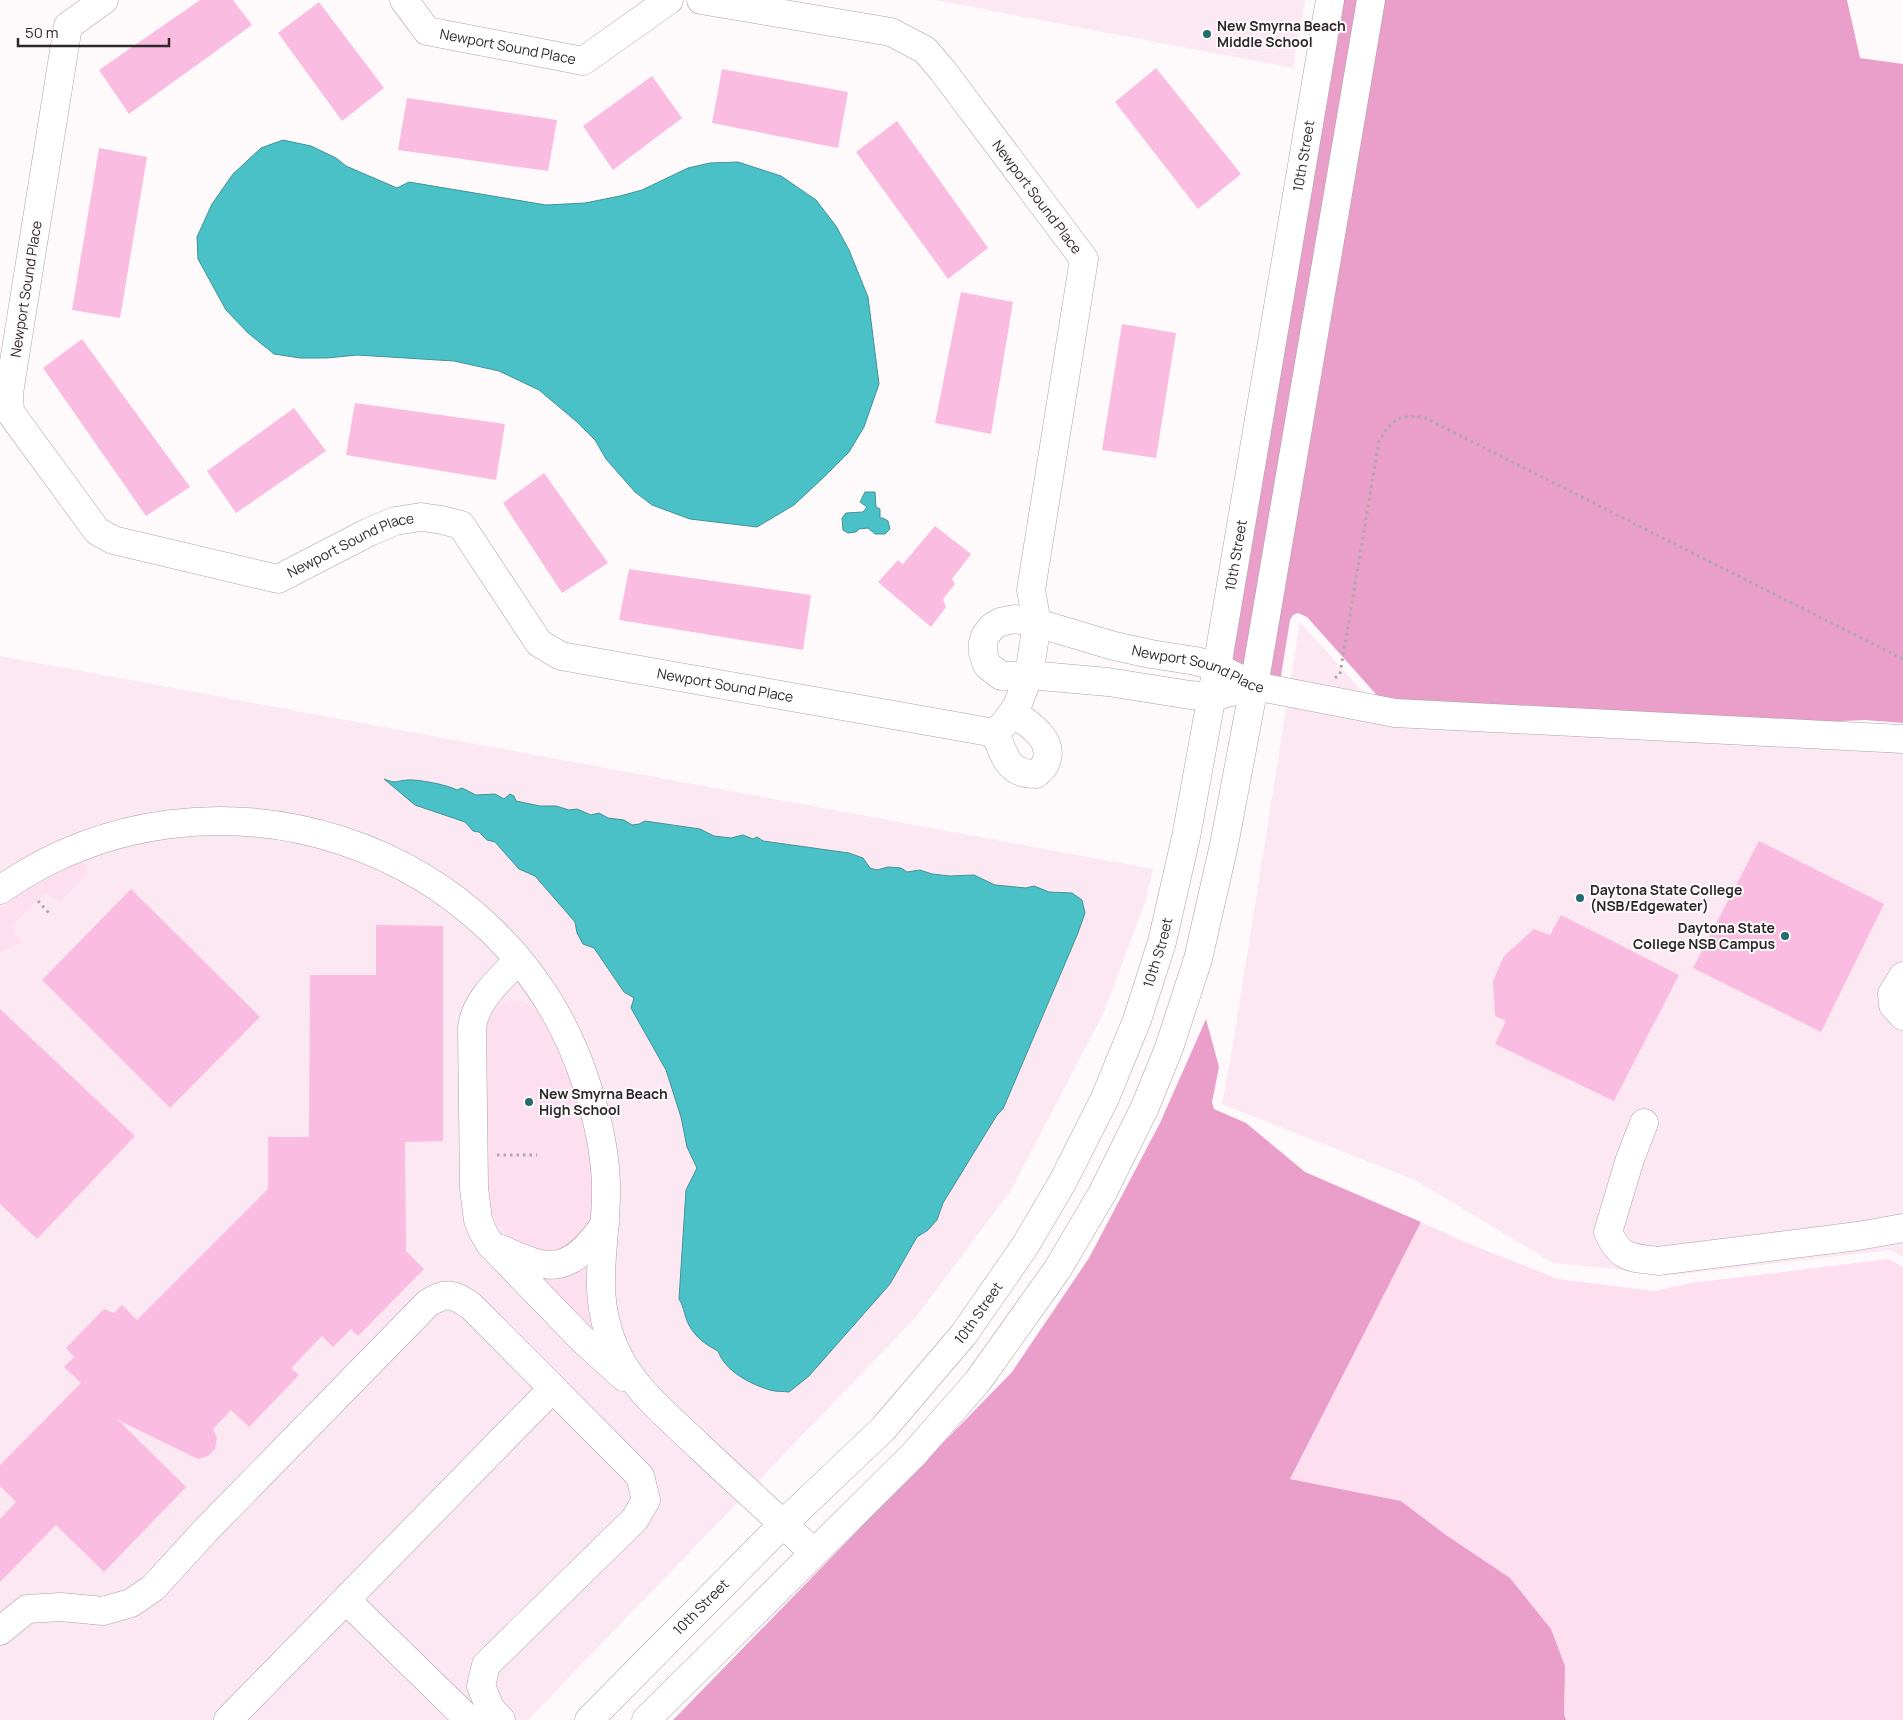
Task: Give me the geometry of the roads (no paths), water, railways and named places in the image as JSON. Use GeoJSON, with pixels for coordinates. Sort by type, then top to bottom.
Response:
{"type":"FeatureCollection","features":[{"type":"Feature","properties":{"kind":"street","name":"Newport Sound Place"},"geometry":{"type":"LineString","coordinates":[[104,0],[68,26],[9,393],[10,412],[97,531],[113,540],[278,578],[395,521],[422,517],[442,520],[461,525],[539,643],[561,656],[995,733],[1017,706],[1028,675],[1037,623],[1031,590],[1084,259],[943,71],[925,50],[891,32],[702,0]]}},
{"type":"Feature","properties":{"kind":"street","name":"Newport Sound Place"},"geometry":{"type":"LineString","coordinates":[[404,0],[427,31],[583,61],[669,0]]}},
{"type":"Feature","properties":{"kind":"street","name":"10th Street"},"geometry":{"type":"LineString","coordinates":[[589,1720],[783,1524],[883,1428],[964,1334],[1025,1246],[1062,1183],[1109,1090],[1137,1020],[1162,942],[1186,837],[1212,697],[1330,0]]}},
{"type":"Feature","properties":{"kind":"street"},"geometry":{"type":"LineString","coordinates":[[646,1720],[813,1552],[914,1454],[978,1381],[1057,1270],[1103,1192],[1145,1107],[1169,1048],[1198,959],[1224,845],[1254,686],[1371,0]]}},
{"type":"Feature","properties":{"kind":"street","name":"Newport Sound Place"},"geometry":{"type":"LineString","coordinates":[[1015,619],[1037,623],[1114,646],[1196,661],[1217,667],[1254,686],[1212,697],[1108,682],[1028,675],[1001,676],[987,665],[984,658],[983,643],[985,636],[992,627],[1000,622],[1015,619]]}},
{"type":"Feature","properties":{"kind":"street","name":"Newport Sound Place"},"geometry":{"type":"LineString","coordinates":[[1108,682],[1114,646]]}},
{"type":"Feature","properties":{"kind":"street"},"geometry":{"type":"LineString","coordinates":[[1254,686],[1394,713],[1903,739]]}},
{"type":"Feature","properties":{"kind":"street"},"geometry":{"type":"LineString","coordinates":[[995,733],[1008,763],[1022,774],[1036,774],[1046,764],[1048,749],[1042,736],[1013,712]]}},
{"type":"Feature","properties":{"kind":"street"},"geometry":{"type":"LineString","coordinates":[[0,890],[20,876],[65,854],[112,836],[143,829],[208,821],[235,821],[276,825],[355,844],[411,870],[464,907],[485,925],[518,960],[542,992],[566,1032],[586,1082],[597,1122],[605,1169],[605,1224],[600,1281],[604,1316],[615,1349],[639,1390]]}},
{"type":"Feature","properties":{"kind":"street"},"geometry":{"type":"LineString","coordinates":[[518,960],[484,998],[473,1018],[474,1188],[478,1220],[490,1244],[583,1340],[813,1552]]}},
{"type":"Feature","properties":{"kind":"street"},"geometry":{"type":"LineString","coordinates":[[1903,976],[1892,994],[1893,1005],[1903,1016]]}},
{"type":"Feature","properties":{"kind":"street"},"geometry":{"type":"LineString","coordinates":[[1644,1123],[1630,1159],[1608,1232],[1614,1246],[1625,1256],[1658,1261],[1858,1236],[1903,1228]]}},
{"type":"Feature","properties":{"kind":"street"},"geometry":{"type":"LineString","coordinates":[[490,1244],[524,1260],[544,1265],[555,1265],[566,1262],[578,1255],[591,1244],[605,1224]]}},
{"type":"Feature","properties":{"kind":"street"},"geometry":{"type":"LineString","coordinates":[[0,1631],[27,1610],[61,1607],[103,1611],[131,1603],[153,1588],[206,1530],[428,1303],[442,1295],[458,1298],[471,1306],[554,1388],[640,1476],[646,1500],[635,1519],[486,1665],[481,1686],[490,1708],[501,1720]]}},
{"type":"Feature","properties":{"kind":"street"},"geometry":{"type":"LineString","coordinates":[[228,1720],[554,1388]]}},
{"type":"Feature","properties":{"kind":"street"},"geometry":{"type":"LineString","coordinates":[[346,1600],[469,1720]]}},
{"type":"Feature","properties":{"kind":"water"},"geometry":{"type":"Polygon","coordinates":[[[283,140],[311,146],[336,158],[346,166],[397,188],[409,182],[546,205],[585,203],[620,196],[642,190],[688,168],[710,163],[738,162],[781,176],[816,200],[836,226],[849,250],[868,297],[879,384],[864,427],[849,452],[824,477],[794,505],[757,527],[690,519],[652,505],[635,492],[606,459],[595,440],[577,422],[539,390],[499,371],[454,361],[357,355],[300,358],[274,354],[248,333],[226,310],[198,259],[197,237],[212,204],[233,174],[261,148],[283,140]]]}},
{"type":"Feature","properties":{"kind":"water"},"geometry":{"type":"Polygon","coordinates":[[[865,492],[875,492],[876,507],[880,509],[880,518],[888,521],[890,529],[885,534],[875,534],[868,528],[848,533],[843,530],[842,518],[846,513],[863,512],[867,507],[860,502],[865,492]]]}},
{"type":"Feature","properties":{"kind":"water"},"geometry":{"type":"Polygon","coordinates":[[[384,779],[394,782],[407,780],[425,781],[457,790],[462,788],[476,795],[495,794],[504,799],[510,794],[514,796],[516,801],[540,806],[556,806],[569,810],[577,809],[591,815],[599,813],[608,818],[624,820],[632,825],[645,821],[700,829],[714,836],[731,838],[743,835],[753,839],[757,837],[763,841],[849,853],[863,858],[870,868],[877,870],[888,867],[901,868],[907,872],[920,870],[932,874],[950,876],[974,875],[995,885],[1026,888],[1034,886],[1049,892],[1072,893],[1082,900],[1085,913],[1078,933],[1003,1109],[997,1115],[943,1203],[937,1220],[928,1230],[917,1237],[890,1284],[809,1376],[789,1392],[770,1390],[739,1376],[726,1365],[718,1351],[698,1337],[687,1322],[679,1299],[686,1190],[697,1168],[687,1147],[681,1117],[666,1070],[631,1008],[634,998],[624,992],[594,948],[583,944],[577,933],[575,922],[535,876],[519,869],[495,842],[487,840],[479,832],[473,831],[465,822],[415,805],[384,779]]]}},
{"type":"Feature","properties":{"kind":"place","name":"New Smyrna Beach Middle School"},"geometry":{"type":"Point","coordinates":[1207,34]}},
{"type":"Feature","properties":{"kind":"place","name":"Daytona State College (NSB/Edgewater)"},"geometry":{"type":"Point","coordinates":[1580,898]}},
{"type":"Feature","properties":{"kind":"place","name":"Daytona State College NSB Campus"},"geometry":{"type":"Point","coordinates":[1785,936]}},
{"type":"Feature","properties":{"kind":"place","name":"New Smyrna Beach High School"},"geometry":{"type":"Point","coordinates":[529,1102]}}]}
